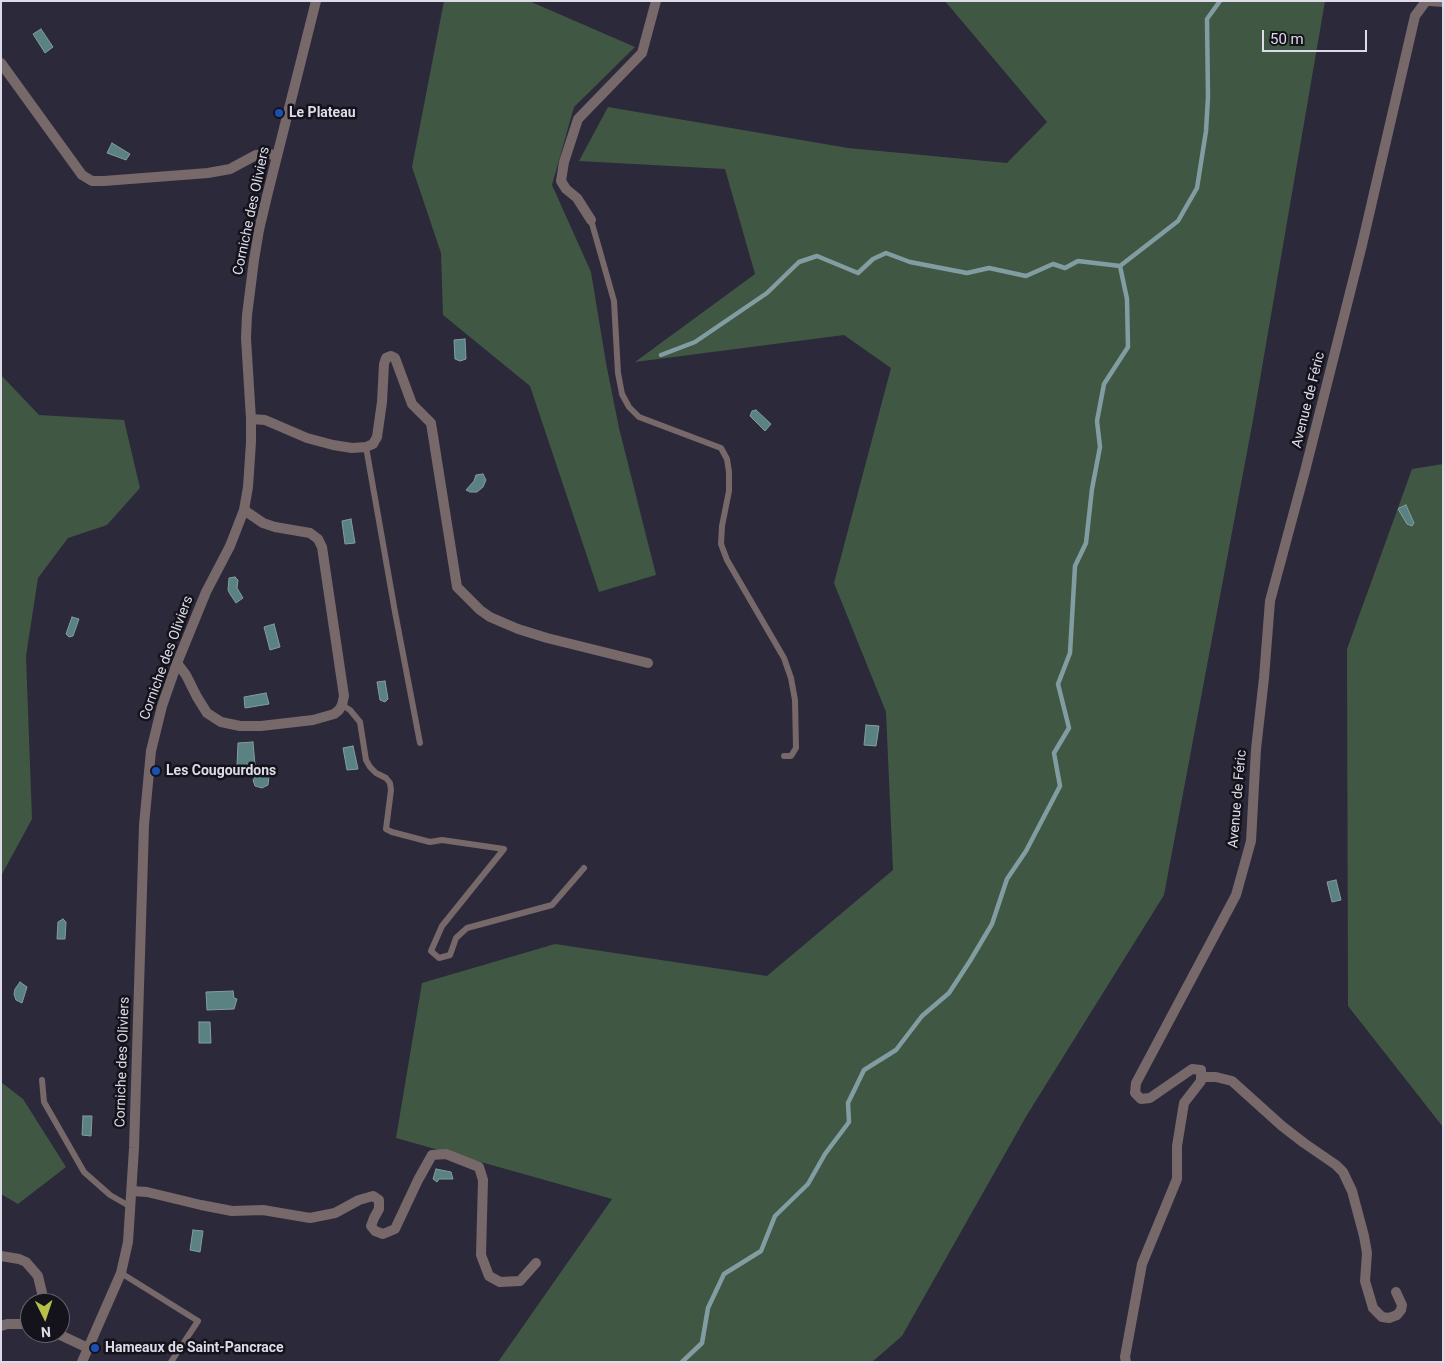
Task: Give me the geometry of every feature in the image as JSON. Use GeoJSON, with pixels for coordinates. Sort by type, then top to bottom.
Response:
{"type":"FeatureCollection","features":[{"type":"Feature","properties":{"kind":"street","name":"Corniche des Oliviers"},"geometry":{"type":"LineString","coordinates":[[82,1362],[122,1273],[128,1242],[132,1191],[144,835],[148,778],[156,729],[177,663],[206,592],[230,546],[244,510],[248,487],[251,419],[246,338],[247,315],[259,230],[316,1]]}},
{"type":"Feature","properties":{"kind":"street"},"geometry":{"type":"LineString","coordinates":[[591,220],[577,198],[566,189],[561,181],[564,162],[578,119],[642,53],[656,1]]}},
{"type":"Feature","properties":{"kind":"street","name":"Avenue de Féric"},"geometry":{"type":"LineString","coordinates":[[1201,1077],[1201,1070],[1192,1069],[1150,1098],[1141,1099],[1135,1093],[1136,1083],[1236,894],[1251,841],[1256,749],[1270,601],[1362,245],[1415,16],[1426,1]]}},
{"type":"Feature","properties":{"kind":"street"},"geometry":{"type":"LineString","coordinates":[[1430,1],[1443,2]]}},
{"type":"Feature","properties":{"kind":"street"},"geometry":{"type":"LineString","coordinates":[[1,63],[82,174],[92,180],[104,181],[208,173],[230,169],[256,155],[278,155]]}},
{"type":"Feature","properties":{"kind":"street"},"geometry":{"type":"LineString","coordinates":[[251,419],[265,420],[307,438],[332,445],[352,448],[366,447],[373,444],[377,436],[382,402],[384,364],[386,358],[391,356],[395,358],[412,404],[431,423],[457,587],[480,610],[490,617],[518,629],[648,664]]}},
{"type":"Feature","properties":{"kind":"street"},"geometry":{"type":"LineString","coordinates":[[177,663],[186,675],[207,713],[221,722],[240,726],[261,726],[313,720],[334,714],[342,705],[344,696],[322,547],[318,539],[310,533],[263,523],[244,510]]}},
{"type":"Feature","properties":{"kind":"street"},"geometry":{"type":"LineString","coordinates":[[1126,1362],[1125,1356],[1142,1264],[1176,1179],[1177,1146],[1184,1103],[1201,1081],[1201,1077],[1216,1077],[1232,1081],[1282,1126],[1343,1172],[1352,1191],[1364,1236],[1367,1253],[1365,1281],[1373,1308],[1382,1317],[1389,1318],[1397,1315],[1401,1310],[1402,1305],[1396,1292]]}},
{"type":"Feature","properties":{"kind":"street"},"geometry":{"type":"LineString","coordinates":[[132,1191],[147,1192],[232,1211],[263,1210],[310,1218],[335,1213],[360,1200],[373,1196],[378,1200],[379,1209],[371,1226],[374,1231],[383,1234],[395,1230],[424,1167],[432,1155],[446,1154],[479,1166],[484,1180],[481,1255],[489,1276],[500,1282],[520,1281],[536,1263]]}},
{"type":"Feature","properties":{"kind":"street"},"geometry":{"type":"LineString","coordinates":[[1,1256],[26,1262],[38,1276],[42,1293]]}},
{"type":"Feature","properties":{"kind":"street"},"geometry":{"type":"LineString","coordinates":[[1,1326],[20,1324]]}},
{"type":"Feature","properties":{"kind":"street"},"geometry":{"type":"LineString","coordinates":[[70,1340],[88,1348]]}},
{"type":"Feature","properties":{"kind":"lane"},"geometry":{"type":"LineString","coordinates":[[591,220],[614,300],[618,373],[622,394],[629,407],[639,417],[721,448],[727,459],[729,491],[722,526],[721,544],[727,560],[784,658],[791,678],[795,700],[796,748],[791,756],[784,756]]}},
{"type":"Feature","properties":{"kind":"lane"},"geometry":{"type":"LineString","coordinates":[[366,447],[420,743]]}},
{"type":"Feature","properties":{"kind":"lane"},"geometry":{"type":"LineString","coordinates":[[342,705],[350,710],[360,722],[366,760],[370,767],[390,783],[391,790],[386,829],[430,842],[442,840],[504,849],[442,926],[431,951],[439,958],[450,955],[456,938],[467,928],[552,905],[584,868]]}},
{"type":"Feature","properties":{"kind":"lane"},"geometry":{"type":"LineString","coordinates":[[42,1080],[44,1102],[84,1172],[110,1195],[131,1207]]}},
{"type":"Feature","properties":{"kind":"lane"},"geometry":{"type":"LineString","coordinates":[[122,1273],[198,1320],[171,1362]]}},
{"type":"Feature","properties":{"kind":"shaded area"},"geometry":{"type":"Polygon","coordinates":[[[444,1],[529,1],[635,47],[574,107],[552,185],[591,272],[619,428],[656,575],[599,592],[530,386],[443,315],[441,253],[412,167],[444,1]]]}},
{"type":"Feature","properties":{"kind":"shaded area"},"geometry":{"type":"Polygon","coordinates":[[[945,1],[1325,1],[1253,420],[1164,895],[1027,1115],[902,1336],[872,1362],[498,1362],[612,1199],[396,1138],[422,983],[555,944],[767,976],[893,870],[886,712],[834,583],[891,368],[844,335],[635,362],[755,274],[725,169],[579,161],[608,107],[848,148],[1007,163],[1047,122],[945,1]]]}},
{"type":"Feature","properties":{"kind":"shaded area"},"geometry":{"type":"Polygon","coordinates":[[[41,29],[53,47],[45,53],[33,34],[41,29]]]}},
{"type":"Feature","properties":{"kind":"shaded area"},"geometry":{"type":"Polygon","coordinates":[[[112,143],[130,154],[126,160],[107,153],[112,143]]]}},
{"type":"Feature","properties":{"kind":"shaded area"},"geometry":{"type":"Polygon","coordinates":[[[465,339],[466,359],[460,361],[455,359],[454,340],[465,339]]]}},
{"type":"Feature","properties":{"kind":"shaded area"},"geometry":{"type":"Polygon","coordinates":[[[1,375],[39,415],[124,420],[140,488],[107,525],[68,538],[38,578],[26,656],[32,819],[1,876],[1,375]]]}},
{"type":"Feature","properties":{"kind":"shaded area"},"geometry":{"type":"Polygon","coordinates":[[[756,410],[771,424],[765,431],[750,416],[752,411],[756,410]]]}},
{"type":"Feature","properties":{"kind":"shaded area"},"geometry":{"type":"Polygon","coordinates":[[[1443,464],[1443,1127],[1348,1006],[1347,649],[1412,469],[1443,464]]]}},
{"type":"Feature","properties":{"kind":"shaded area"},"geometry":{"type":"Polygon","coordinates":[[[483,474],[486,480],[483,487],[477,492],[466,490],[474,481],[476,475],[483,474]]]}},
{"type":"Feature","properties":{"kind":"shaded area"},"geometry":{"type":"Polygon","coordinates":[[[1406,505],[1414,523],[1412,526],[1407,524],[1398,509],[1406,505]]]}},
{"type":"Feature","properties":{"kind":"shaded area"},"geometry":{"type":"Polygon","coordinates":[[[351,519],[355,543],[345,544],[342,521],[351,519]]]}},
{"type":"Feature","properties":{"kind":"shaded area"},"geometry":{"type":"Polygon","coordinates":[[[235,577],[238,580],[237,588],[243,598],[236,603],[228,590],[229,578],[235,577]]]}},
{"type":"Feature","properties":{"kind":"shaded area"},"geometry":{"type":"Polygon","coordinates":[[[72,617],[79,619],[73,636],[69,637],[66,634],[72,617]]]}},
{"type":"Feature","properties":{"kind":"shaded area"},"geometry":{"type":"Polygon","coordinates":[[[274,624],[280,647],[270,650],[264,627],[274,624]]]}},
{"type":"Feature","properties":{"kind":"shaded area"},"geometry":{"type":"Polygon","coordinates":[[[385,681],[388,699],[385,702],[380,700],[377,682],[385,681]]]}},
{"type":"Feature","properties":{"kind":"shaded area"},"geometry":{"type":"Polygon","coordinates":[[[266,693],[269,704],[245,708],[244,697],[266,693]]]}},
{"type":"Feature","properties":{"kind":"shaded area"},"geometry":{"type":"Polygon","coordinates":[[[866,725],[879,726],[876,746],[864,745],[866,725]]]}},
{"type":"Feature","properties":{"kind":"shaded area"},"geometry":{"type":"Polygon","coordinates":[[[253,742],[255,765],[237,766],[238,743],[253,742]]]}},
{"type":"Feature","properties":{"kind":"shaded area"},"geometry":{"type":"Polygon","coordinates":[[[353,746],[358,769],[347,770],[343,748],[353,746]]]}},
{"type":"Feature","properties":{"kind":"shaded area"},"geometry":{"type":"Polygon","coordinates":[[[259,772],[269,776],[268,785],[262,788],[255,786],[253,780],[259,772]]]}},
{"type":"Feature","properties":{"kind":"shaded area"},"geometry":{"type":"Polygon","coordinates":[[[1336,880],[1341,900],[1332,902],[1327,882],[1336,880]]]}},
{"type":"Feature","properties":{"kind":"shaded area"},"geometry":{"type":"Polygon","coordinates":[[[63,919],[66,922],[65,939],[57,939],[58,922],[63,919]]]}},
{"type":"Feature","properties":{"kind":"shaded area"},"geometry":{"type":"Polygon","coordinates":[[[20,982],[27,987],[22,1003],[16,1000],[14,994],[20,982]]]}},
{"type":"Feature","properties":{"kind":"shaded area"},"geometry":{"type":"Polygon","coordinates":[[[233,991],[234,998],[237,999],[234,1009],[207,1010],[206,992],[233,991]]]}},
{"type":"Feature","properties":{"kind":"shaded area"},"geometry":{"type":"Polygon","coordinates":[[[199,1022],[210,1022],[211,1043],[199,1043],[199,1022]]]}},
{"type":"Feature","properties":{"kind":"shaded area"},"geometry":{"type":"Polygon","coordinates":[[[1,1082],[23,1099],[66,1167],[18,1204],[1,1194],[1,1082]]]}},
{"type":"Feature","properties":{"kind":"shaded area"},"geometry":{"type":"Polygon","coordinates":[[[83,1116],[92,1116],[91,1136],[82,1135],[83,1116]]]}},
{"type":"Feature","properties":{"kind":"shaded area"},"geometry":{"type":"Polygon","coordinates":[[[436,1169],[451,1172],[453,1179],[439,1179],[437,1182],[433,1179],[436,1169]]]}},
{"type":"Feature","properties":{"kind":"shaded area"},"geometry":{"type":"Polygon","coordinates":[[[193,1230],[203,1231],[200,1252],[190,1250],[193,1230]]]}},
{"type":"Feature","properties":{"kind":"waterway"},"geometry":{"type":"LineString","coordinates":[[682,1362],[702,1343],[708,1308],[724,1274],[761,1251],[775,1216],[808,1184],[825,1154],[849,1122],[848,1103],[864,1070],[896,1050],[922,1016],[949,993],[992,924],[1007,879],[1026,851],[1060,786],[1054,753],[1069,728],[1058,684],[1070,653],[1075,566],[1086,543],[1092,489],[1100,447],[1097,421],[1104,384],[1128,347],[1127,299],[1120,266],[1178,221],[1197,188],[1206,131],[1208,97],[1207,19],[1220,1]]}},
{"type":"Feature","properties":{"kind":"waterway"},"geometry":{"type":"LineString","coordinates":[[661,355],[695,342],[767,293],[799,262],[817,256],[858,273],[873,259],[886,253],[910,262],[967,273],[989,268],[1026,276],[1053,264],[1065,268],[1078,261],[1120,266]]}},
{"type":"Feature","properties":{"kind":"place","name":"Le Plateau"},"geometry":{"type":"Point","coordinates":[279,113]}},
{"type":"Feature","properties":{"kind":"place","name":"Les Cougourdons"},"geometry":{"type":"Point","coordinates":[156,771]}},
{"type":"Feature","properties":{"kind":"place","name":"Hameaux de Saint-Pancrace"},"geometry":{"type":"Point","coordinates":[95,1348]}}]}
